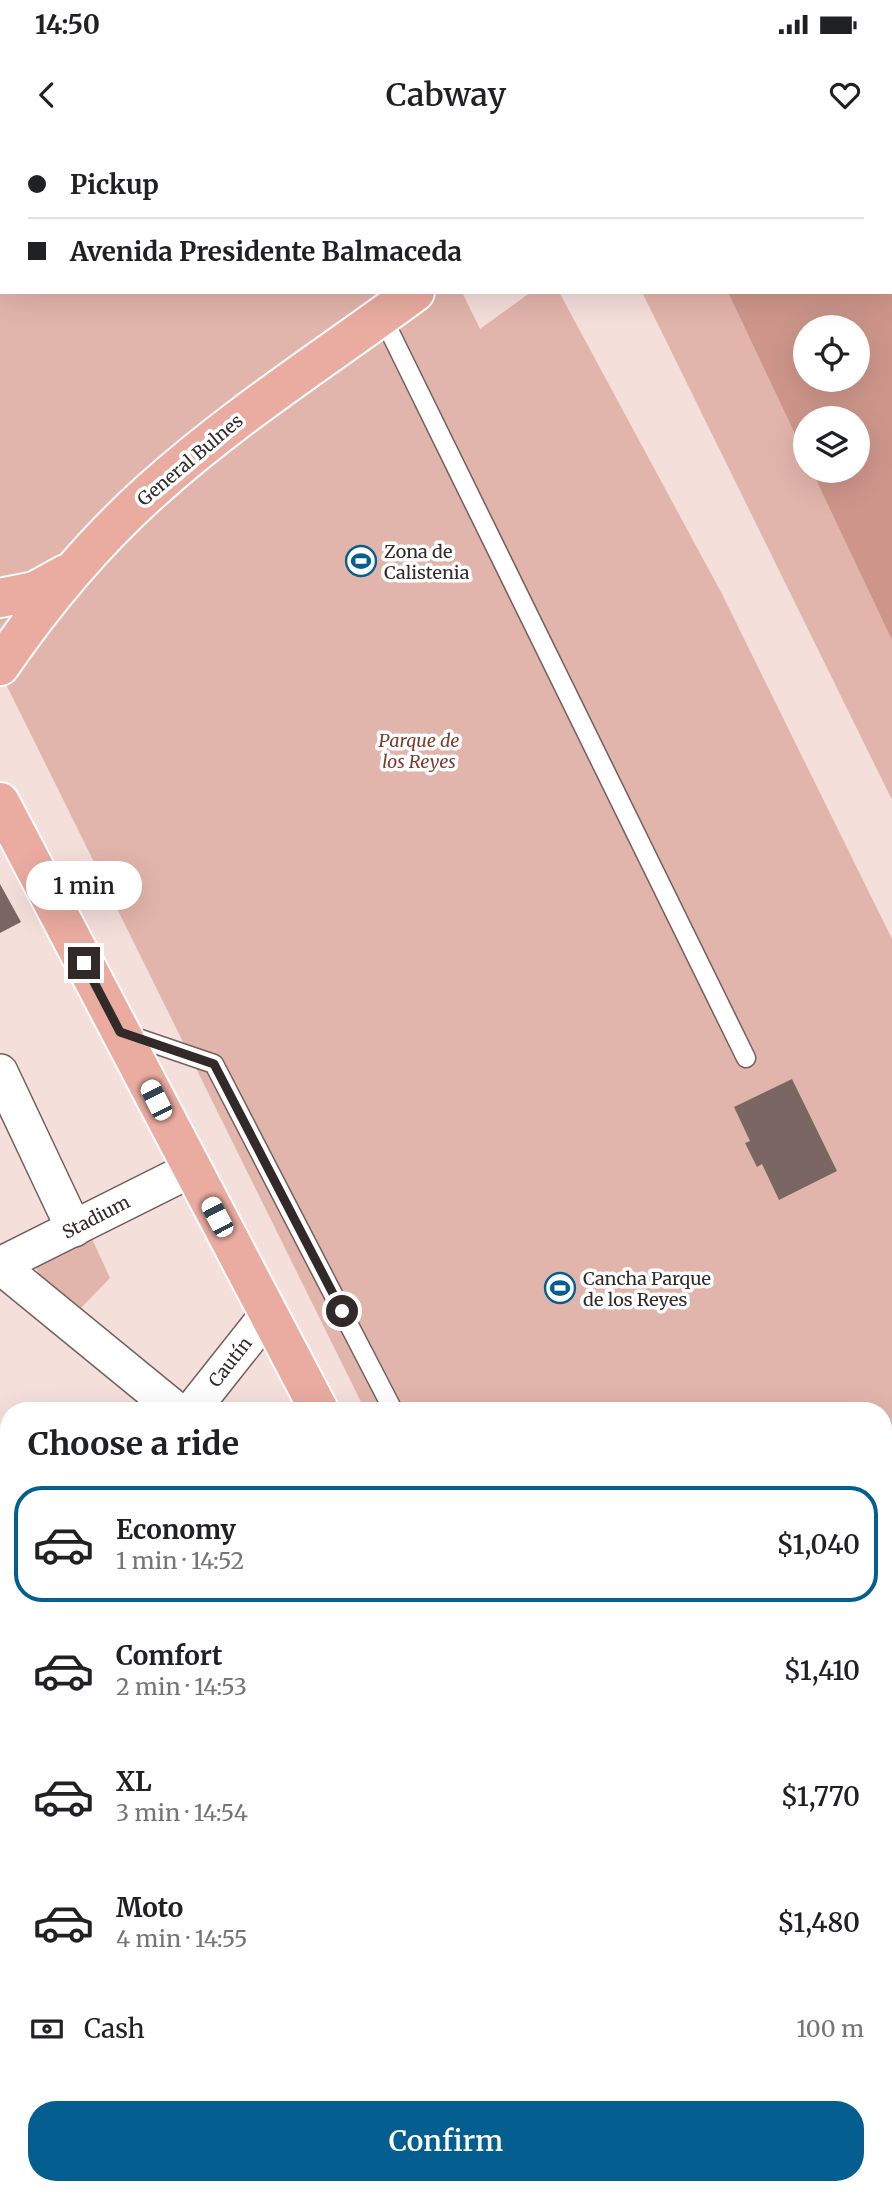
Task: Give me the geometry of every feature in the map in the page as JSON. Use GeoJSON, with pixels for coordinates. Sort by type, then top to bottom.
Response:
{"type":"FeatureCollection","features":[{"type":"Feature","properties":{"kind":"main road","name":"General Bulnes"},"geometry":{"type":"LineString","coordinates":[[0,666],[74,570],[118,522],[196,452],[412,294]]}},
{"type":"Feature","properties":{"kind":"main road"},"geometry":{"type":"LineString","coordinates":[[0,598],[35,591],[74,570]]}},
{"type":"Feature","properties":{"kind":"main road"},"geometry":{"type":"LineString","coordinates":[[0,802],[315,1402]]}},
{"type":"Feature","properties":{"kind":"street"},"geometry":{"type":"LineString","coordinates":[[0,1072],[74,1229]]}},
{"type":"Feature","properties":{"kind":"street","name":"Stadium"},"geometry":{"type":"LineString","coordinates":[[0,1265],[192,1169]]}},
{"type":"Feature","properties":{"kind":"street"},"geometry":{"type":"LineString","coordinates":[[0,1265],[166,1402]]}},
{"type":"Feature","properties":{"kind":"street","name":"Cautín"},"geometry":{"type":"LineString","coordinates":[[198,1402],[268,1314]]}},
{"type":"Feature","properties":{"kind":"lane"},"geometry":{"type":"LineString","coordinates":[[382,316],[746,1058]]}},
{"type":"Feature","properties":{"kind":"lane"},"geometry":{"type":"LineString","coordinates":[[120,1032],[214,1064],[389,1402]]}},
{"type":"Feature","properties":{"kind":"green space","name":"Parque de los Reyes"},"geometry":{"type":"Polygon","coordinates":[[[0,294],[463,294],[480,329],[528,294],[560,294],[722,594],[892,939],[892,1402],[361,1402],[0,672],[0,294]]]}},
{"type":"Feature","properties":{"kind":"green space"},"geometry":{"type":"Polygon","coordinates":[[[643,294],[892,294],[892,800],[643,294]]]}},
{"type":"Feature","properties":{"kind":"green space"},"geometry":{"type":"Polygon","coordinates":[[[87,1228],[110,1278],[79,1310],[45,1285],[30,1257],[87,1228]]]}},
{"type":"Feature","properties":{"kind":"shaded area"},"geometry":{"type":"Polygon","coordinates":[[[729,294],[892,294],[892,640],[818,483],[870,483],[870,406],[793,406],[793,430],[729,294]]]}},
{"type":"Feature","properties":{"kind":"building"},"geometry":{"type":"Polygon","coordinates":[[[0,884],[21,922],[0,933],[0,884]]]}},
{"type":"Feature","properties":{"kind":"building"},"geometry":{"type":"Polygon","coordinates":[[[792,1079],[837,1171],[779,1200],[762,1164],[757,1167],[745,1143],[750,1141],[734,1107],[792,1079]]]}},
{"type":"Feature","properties":{"kind":"place","name":"Zona de Calistenia"},"geometry":{"type":"Point","coordinates":[361,561]}},
{"type":"Feature","properties":{"kind":"place","name":"Cancha Parque de los Reyes"},"geometry":{"type":"Point","coordinates":[560,1288]}},
{"type":"Feature","properties":{"kind":"route"},"geometry":{"type":"LineString","coordinates":[[84,963],[120,1032],[214,1064],[342,1311]]}}]}
